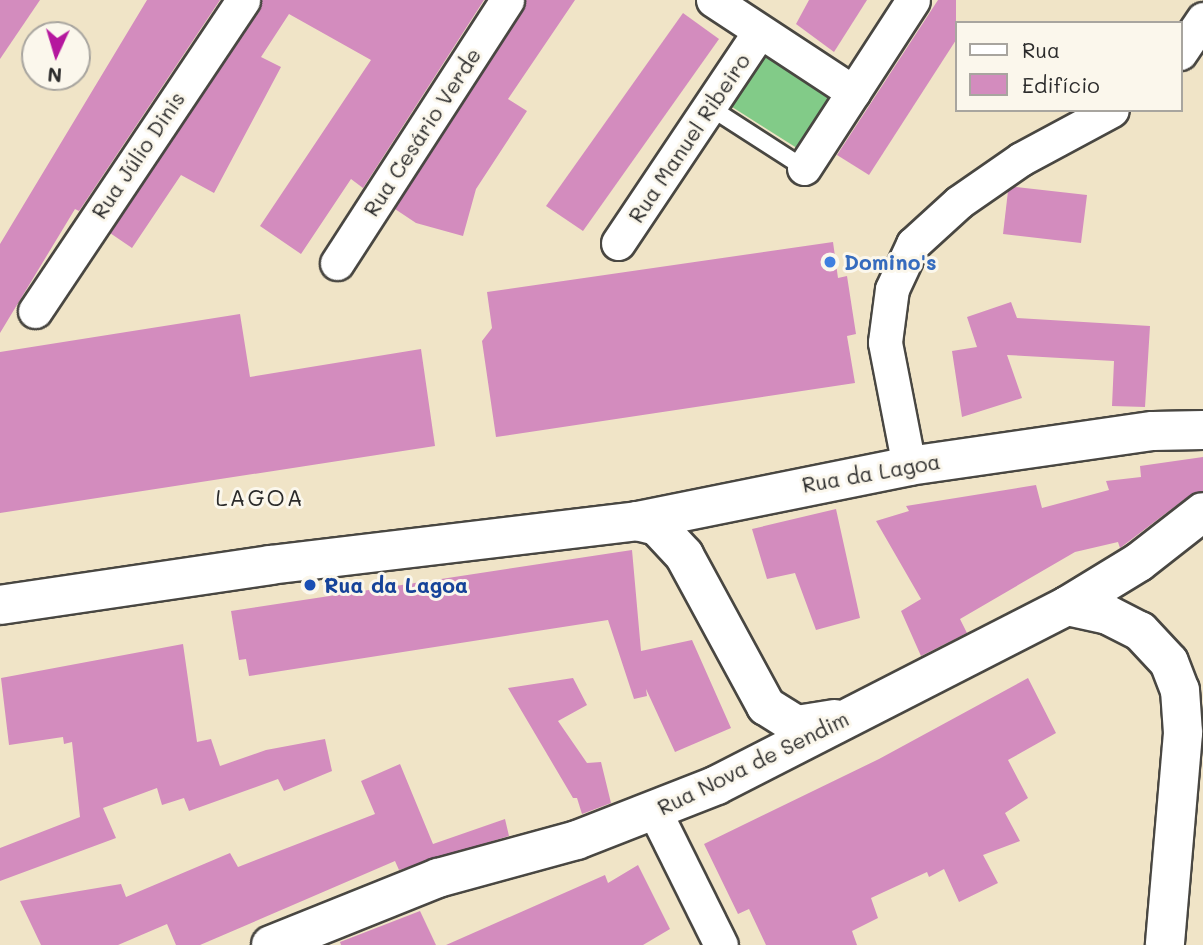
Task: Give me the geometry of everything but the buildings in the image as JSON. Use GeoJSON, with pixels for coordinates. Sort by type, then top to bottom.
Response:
{"type":"FeatureCollection","features":[{"type":"Feature","properties":{"kind":"main road","name":"Rua da Lagoa"},"geometry":{"type":"LineString","coordinates":[[0,604],[270,565],[637,522],[721,506],[790,487],[909,466],[1153,431],[1203,430]]}},
{"type":"Feature","properties":{"kind":"main road"},"geometry":{"type":"LineString","coordinates":[[701,584],[696,549],[699,534],[708,513],[721,506]]}},
{"type":"Feature","properties":{"kind":"main road","name":"Rua Nova de Sendim"},"geometry":{"type":"LineString","coordinates":[[271,945],[438,878],[577,840],[655,812],[717,785],[1067,606],[1139,562],[1203,512]]}},
{"type":"Feature","properties":{"kind":"main road"},"geometry":{"type":"LineString","coordinates":[[637,522],[657,526],[672,537],[701,584],[755,693],[763,743],[753,759],[717,785]]}},
{"type":"Feature","properties":{"kind":"main road"},"geometry":{"type":"LineString","coordinates":[[1067,606],[1108,615],[1140,631],[1169,662],[1180,690],[1183,733],[1165,945]]}},
{"type":"Feature","properties":{"kind":"main road"},"geometry":{"type":"LineString","coordinates":[[755,693],[776,715],[797,725],[832,720],[873,704]]}},
{"type":"Feature","properties":{"kind":"street","name":"Rua Júlio Dinis"},"geometry":{"type":"LineString","coordinates":[[35,312],[243,0]]}},
{"type":"Feature","properties":{"kind":"street","name":"Rua Cesário Verde"},"geometry":{"type":"LineString","coordinates":[[337,263],[507,0]]}},
{"type":"Feature","properties":{"kind":"street"},"geometry":{"type":"LineString","coordinates":[[713,0],[853,92]]}},
{"type":"Feature","properties":{"kind":"street"},"geometry":{"type":"LineString","coordinates":[[804,168],[913,0]]}},
{"type":"Feature","properties":{"kind":"street"},"geometry":{"type":"LineString","coordinates":[[1182,50],[1203,19]]}},
{"type":"Feature","properties":{"kind":"street","name":"Rua Manuel Ribeiro"},"geometry":{"type":"LineString","coordinates":[[618,243],[711,108],[759,32]]}},
{"type":"Feature","properties":{"kind":"street"},"geometry":{"type":"LineString","coordinates":[[909,466],[885,342],[892,289],[913,244],[959,202],[1021,159],[1108,112]]}},
{"type":"Feature","properties":{"kind":"street"},"geometry":{"type":"LineString","coordinates":[[655,812],[721,945]]}},
{"type":"Feature","properties":{"kind":"lane"},"geometry":{"type":"LineString","coordinates":[[711,108],[804,168]]}},
{"type":"Feature","properties":{"kind":"green space"},"geometry":{"type":"Polygon","coordinates":[[[764,50],[835,96],[800,150],[729,105],[764,50]]]}},
{"type":"Feature","properties":{"kind":"place","name":"Domino's"},"geometry":{"type":"Point","coordinates":[830,262]}},
{"type":"Feature","properties":{"kind":"place","name":"Rua da Lagoa"},"geometry":{"type":"Point","coordinates":[310,585]}},
{"type":"Feature","properties":{"kind":"district","name":"LAGOA"},"geometry":{"type":"Point","coordinates":[260,497]}}]}
